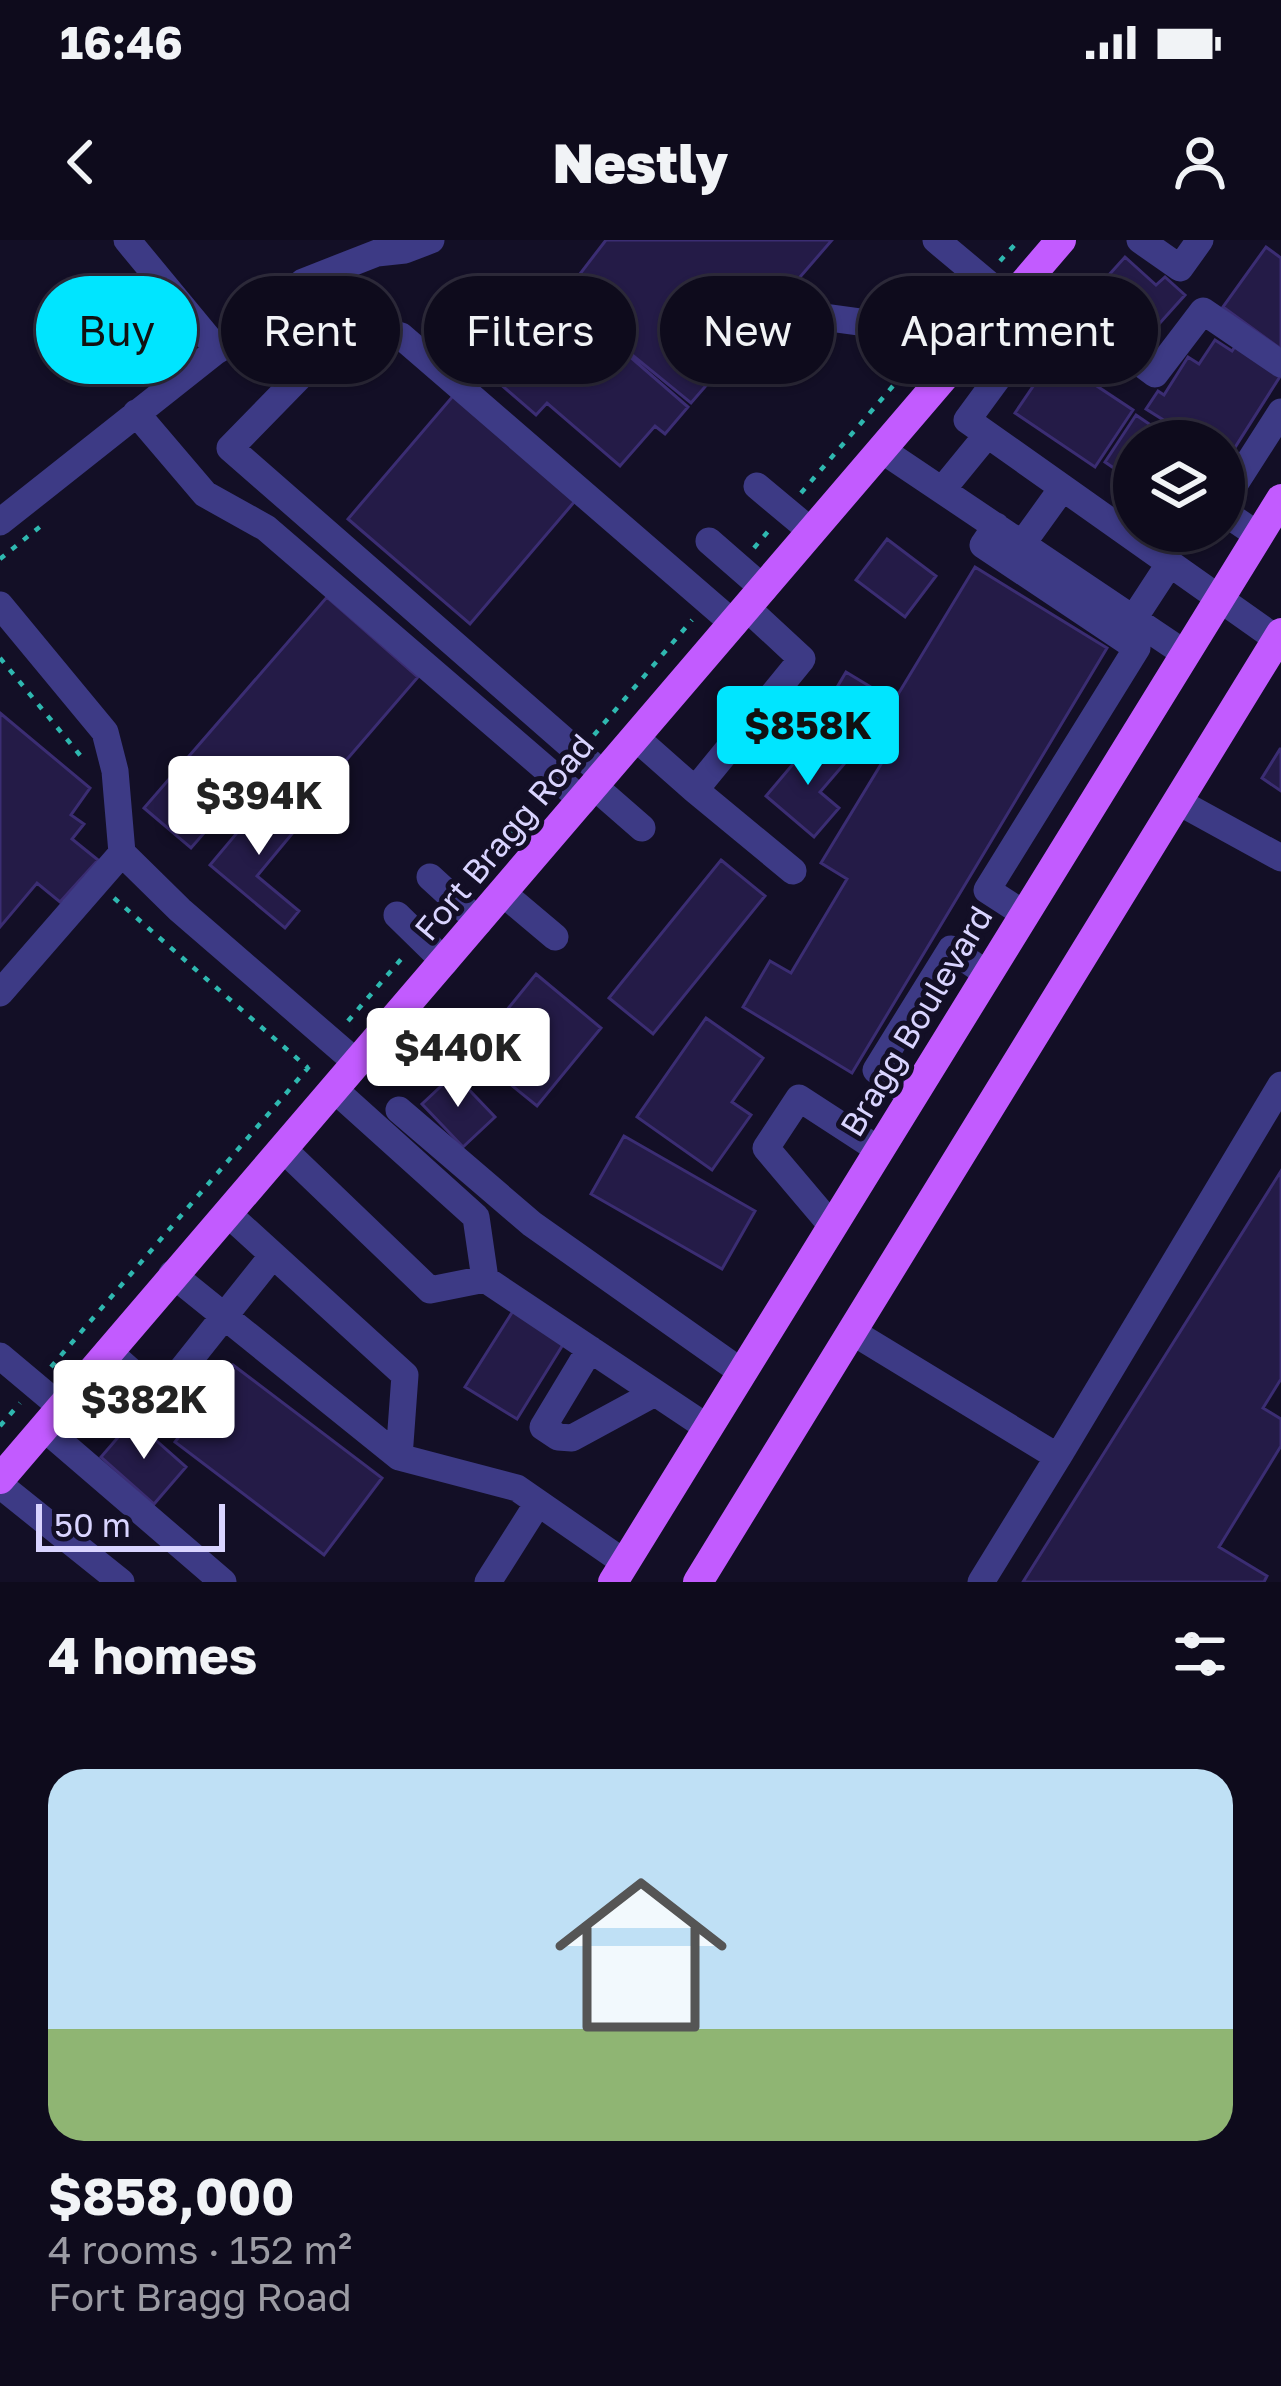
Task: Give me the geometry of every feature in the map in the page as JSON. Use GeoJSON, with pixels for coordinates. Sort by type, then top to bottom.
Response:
{"type":"FeatureCollection","features":[{"type":"Feature","properties":{"kind":"main road","name":"Fort Bragg Road"},"geometry":{"type":"LineString","coordinates":[[1031,276],[1061,240]]}},
{"type":"Feature","properties":{"kind":"main road","name":"Fort Bragg Road"},"geometry":{"type":"LineString","coordinates":[[0,1482],[172,1274],[446,962],[939,384]]}},
{"type":"Feature","properties":{"kind":"main road","name":"Bragg Boulevard"},"geometry":{"type":"LineString","coordinates":[[619,1572],[1281,499]]}},
{"type":"Feature","properties":{"kind":"main road"},"geometry":{"type":"LineString","coordinates":[[698,1582],[1280,638]]}},
{"type":"Feature","properties":{"kind":"street"},"geometry":{"type":"LineString","coordinates":[[127,240],[218,350]]}},
{"type":"Feature","properties":{"kind":"street"},"geometry":{"type":"LineString","coordinates":[[0,521],[303,282],[377,253],[405,250],[431,240]]}},
{"type":"Feature","properties":{"kind":"street"},"geometry":{"type":"LineString","coordinates":[[936,240],[979,276]]}},
{"type":"Feature","properties":{"kind":"street"},"geometry":{"type":"LineString","coordinates":[[1140,240],[1180,268],[1200,240]]}},
{"type":"Feature","properties":{"kind":"street"},"geometry":{"type":"LineString","coordinates":[[1158,370],[1203,311],[1281,364]]}},
{"type":"Feature","properties":{"kind":"street"},"geometry":{"type":"LineString","coordinates":[[594,788],[579,753],[230,448],[353,322],[401,336],[708,602],[748,607]]}},
{"type":"Feature","properties":{"kind":"street"},"geometry":{"type":"LineString","coordinates":[[942,490],[999,384]]}},
{"type":"Feature","properties":{"kind":"street"},"geometry":{"type":"LineString","coordinates":[[931,393],[1219,602],[1280,638]]}},
{"type":"Feature","properties":{"kind":"street"},"geometry":{"type":"LineString","coordinates":[[136,412],[205,494],[266,528],[556,778],[594,788],[642,828]]}},
{"type":"Feature","properties":{"kind":"street"},"geometry":{"type":"LineString","coordinates":[[1245,468],[1281,412]]}},
{"type":"Feature","properties":{"kind":"street"},"geometry":{"type":"LineString","coordinates":[[882,450],[1184,653]]}},
{"type":"Feature","properties":{"kind":"street"},"geometry":{"type":"LineString","coordinates":[[758,486],[812,532]]}},
{"type":"Feature","properties":{"kind":"street"},"geometry":{"type":"LineString","coordinates":[[1022,544],[1061,490]]}},
{"type":"Feature","properties":{"kind":"street"},"geometry":{"type":"LineString","coordinates":[[996,526],[983,545],[1137,648],[987,890],[1024,914]]}},
{"type":"Feature","properties":{"kind":"street"},"geometry":{"type":"LineString","coordinates":[[1245,527],[1258,536]]}},
{"type":"Feature","properties":{"kind":"street"},"geometry":{"type":"LineString","coordinates":[[695,790],[802,659],[748,607],[738,567],[709,541]]}},
{"type":"Feature","properties":{"kind":"street"},"geometry":{"type":"LineString","coordinates":[[1134,618],[1168,566]]}},
{"type":"Feature","properties":{"kind":"street"},"geometry":{"type":"LineString","coordinates":[[0,605],[105,732],[116,771],[122,853],[180,910],[358,1064]]}},
{"type":"Feature","properties":{"kind":"street"},"geometry":{"type":"LineString","coordinates":[[636,738],[794,871]]}},
{"type":"Feature","properties":{"kind":"street"},"geometry":{"type":"LineString","coordinates":[[1177,800],[1281,858]]}},
{"type":"Feature","properties":{"kind":"street"},"geometry":{"type":"LineString","coordinates":[[0,993],[122,853]]}},
{"type":"Feature","properties":{"kind":"street"},"geometry":{"type":"LineString","coordinates":[[430,877],[479,922]]}},
{"type":"Feature","properties":{"kind":"street"},"geometry":{"type":"LineString","coordinates":[[504,894],[555,937]]}},
{"type":"Feature","properties":{"kind":"street"},"geometry":{"type":"LineString","coordinates":[[397,916],[446,962]]}},
{"type":"Feature","properties":{"kind":"street"},"geometry":{"type":"LineString","coordinates":[[912,1096],[875,1070],[951,949],[987,974]]}},
{"type":"Feature","properties":{"kind":"street"},"geometry":{"type":"LineString","coordinates":[[981,1582],[1281,1085]]}},
{"type":"Feature","properties":{"kind":"street"},"geometry":{"type":"LineString","coordinates":[[335,1090],[476,1217],[485,1279]]}},
{"type":"Feature","properties":{"kind":"street"},"geometry":{"type":"LineString","coordinates":[[832,1226],[766,1148],[799,1098],[879,1150]]}},
{"type":"Feature","properties":{"kind":"street"},"geometry":{"type":"LineString","coordinates":[[399,1110],[532,1224],[743,1372]]}},
{"type":"Feature","properties":{"kind":"street"},"geometry":{"type":"LineString","coordinates":[[284,1149],[430,1290],[485,1279],[708,1428]]}},
{"type":"Feature","properties":{"kind":"street"},"geometry":{"type":"LineString","coordinates":[[462,1204],[480,1179]]}},
{"type":"Feature","properties":{"kind":"street"},"geometry":{"type":"LineString","coordinates":[[227,1213],[405,1375],[399,1457]]}},
{"type":"Feature","properties":{"kind":"street"},"geometry":{"type":"LineString","coordinates":[[109,1352],[160,1397],[273,1255]]}},
{"type":"Feature","properties":{"kind":"street"},"geometry":{"type":"LineString","coordinates":[[172,1274],[399,1457],[517,1488],[619,1572]]}},
{"type":"Feature","properties":{"kind":"street"},"geometry":{"type":"LineString","coordinates":[[850,1330],[1058,1456]]}},
{"type":"Feature","properties":{"kind":"street"},"geometry":{"type":"LineString","coordinates":[[590,1349],[543,1426],[558,1437],[572,1438],[655,1393]]}},
{"type":"Feature","properties":{"kind":"street"},"geometry":{"type":"LineString","coordinates":[[0,1356],[35,1385],[53,1418],[223,1582]]}},
{"type":"Feature","properties":{"kind":"street"},"geometry":{"type":"LineString","coordinates":[[0,1482],[121,1582]]}},
{"type":"Feature","properties":{"kind":"street"},"geometry":{"type":"LineString","coordinates":[[488,1582],[538,1503]]}},
{"type":"Feature","properties":{"kind":"path"},"geometry":{"type":"LineString","coordinates":[[988,276],[1019,240]]}},
{"type":"Feature","properties":{"kind":"path"},"geometry":{"type":"LineString","coordinates":[[738,567],[896,384]]}},
{"type":"Feature","properties":{"kind":"path"},"geometry":{"type":"LineString","coordinates":[[579,753],[708,602]]}},
{"type":"Feature","properties":{"kind":"path"},"geometry":{"type":"LineString","coordinates":[[0,658],[94,775]]}},
{"type":"Feature","properties":{"kind":"path"},"geometry":{"type":"LineString","coordinates":[[454,898],[556,778]]}},
{"type":"Feature","properties":{"kind":"path"},"geometry":{"type":"LineString","coordinates":[[96,883],[308,1067]]}},
{"type":"Feature","properties":{"kind":"path"},"geometry":{"type":"LineString","coordinates":[[0,1426],[420,937]]}},
{"type":"Feature","properties":{"kind":"building"},"geometry":{"type":"Polygon","coordinates":[[[606,240],[832,240],[801,276],[660,276],[660,378],[636,358],[636,276],[578,276],[606,240]]]}},
{"type":"Feature","properties":{"kind":"building"},"geometry":{"type":"Polygon","coordinates":[[[1266,247],[1281,258],[1281,349],[1223,307],[1266,247]]]}},
{"type":"Feature","properties":{"kind":"building"},"geometry":{"type":"Polygon","coordinates":[[[1125,257],[1146,276],[1108,276],[1125,257]]]}},
{"type":"Feature","properties":{"kind":"building"},"geometry":{"type":"Polygon","coordinates":[[[1165,277],[1185,295],[1158,325],[1158,283],[1165,277]]]}},
{"type":"Feature","properties":{"kind":"building"},"geometry":{"type":"Polygon","coordinates":[[[1215,340],[1232,351],[1239,341],[1281,375],[1245,432],[1245,420],[1164,420],[1146,409],[1158,391],[1164,395],[1188,357],[1199,364],[1215,340]]]}},
{"type":"Feature","properties":{"kind":"building"},"geometry":{"type":"Polygon","coordinates":[[[636,362],[688,407],[665,434],[655,426],[620,466],[547,403],[536,415],[500,384],[636,384],[636,362]]]}},
{"type":"Feature","properties":{"kind":"building"},"geometry":{"type":"Polygon","coordinates":[[[668,384],[707,384],[691,403],[668,384]]]}},
{"type":"Feature","properties":{"kind":"building"},"geometry":{"type":"Polygon","coordinates":[[[1035,384],[1094,384],[1133,410],[1126,420],[1113,420],[1113,440],[1095,467],[1015,413],[1035,384]]]}},
{"type":"Feature","properties":{"kind":"building"},"geometry":{"type":"Polygon","coordinates":[[[459,389],[581,494],[470,624],[348,519],[459,389]]]}},
{"type":"Feature","properties":{"kind":"building"},"geometry":{"type":"Polygon","coordinates":[[[887,539],[936,576],[905,617],[856,580],[887,539]]]}},
{"type":"Feature","properties":{"kind":"building"},"geometry":{"type":"Polygon","coordinates":[[[975,567],[1107,648],[852,1073],[743,1007],[770,961],[791,973],[847,879],[821,863],[886,756],[820,716],[846,672],[894,701],[975,567]]]}},
{"type":"Feature","properties":{"kind":"building"},"geometry":{"type":"Polygon","coordinates":[[[327,597],[418,677],[305,808],[260,769],[191,848],[144,808],[327,597]]]}},
{"type":"Feature","properties":{"kind":"building"},"geometry":{"type":"Polygon","coordinates":[[[0,713],[90,788],[71,815],[84,824],[72,839],[98,860],[60,902],[37,883],[0,927],[0,713]]]}},
{"type":"Feature","properties":{"kind":"building"},"geometry":{"type":"Polygon","coordinates":[[[815,738],[845,763],[820,792],[839,808],[814,837],[766,796],[815,738]]]}},
{"type":"Feature","properties":{"kind":"building"},"geometry":{"type":"Polygon","coordinates":[[[1281,749],[1281,791],[1262,778],[1281,749]]]}},
{"type":"Feature","properties":{"kind":"building"},"geometry":{"type":"Polygon","coordinates":[[[268,796],[301,823],[257,876],[299,911],[285,928],[210,865],[268,796]]]}},
{"type":"Feature","properties":{"kind":"building"},"geometry":{"type":"Polygon","coordinates":[[[721,860],[765,896],[653,1034],[609,998],[721,860]]]}},
{"type":"Feature","properties":{"kind":"building"},"geometry":{"type":"Polygon","coordinates":[[[536,974],[601,1028],[537,1106],[472,1053],[536,974]]]}},
{"type":"Feature","properties":{"kind":"building"},"geometry":{"type":"Polygon","coordinates":[[[706,1018],[763,1058],[732,1102],[751,1115],[712,1170],[637,1117],[706,1018]]]}},
{"type":"Feature","properties":{"kind":"building"},"geometry":{"type":"Polygon","coordinates":[[[454,1074],[495,1117],[463,1147],[422,1104],[454,1074]]]}},
{"type":"Feature","properties":{"kind":"building"},"geometry":{"type":"Polygon","coordinates":[[[624,1136],[755,1211],[722,1269],[591,1194],[624,1136]]]}},
{"type":"Feature","properties":{"kind":"building"},"geometry":{"type":"Polygon","coordinates":[[[1281,1171],[1281,1379],[1263,1408],[1281,1419],[1281,1446],[1219,1547],[1267,1576],[1264,1582],[1023,1582],[1281,1171]]]}},
{"type":"Feature","properties":{"kind":"building"},"geometry":{"type":"Polygon","coordinates":[[[513,1311],[564,1343],[517,1419],[465,1387],[513,1311]]]}},
{"type":"Feature","properties":{"kind":"building"},"geometry":{"type":"Polygon","coordinates":[[[233,1365],[382,1478],[324,1555],[175,1442],[233,1365]]]}},
{"type":"Feature","properties":{"kind":"building"},"geometry":{"type":"Polygon","coordinates":[[[133,1420],[186,1467],[154,1504],[101,1457],[133,1420]]]}}]}
